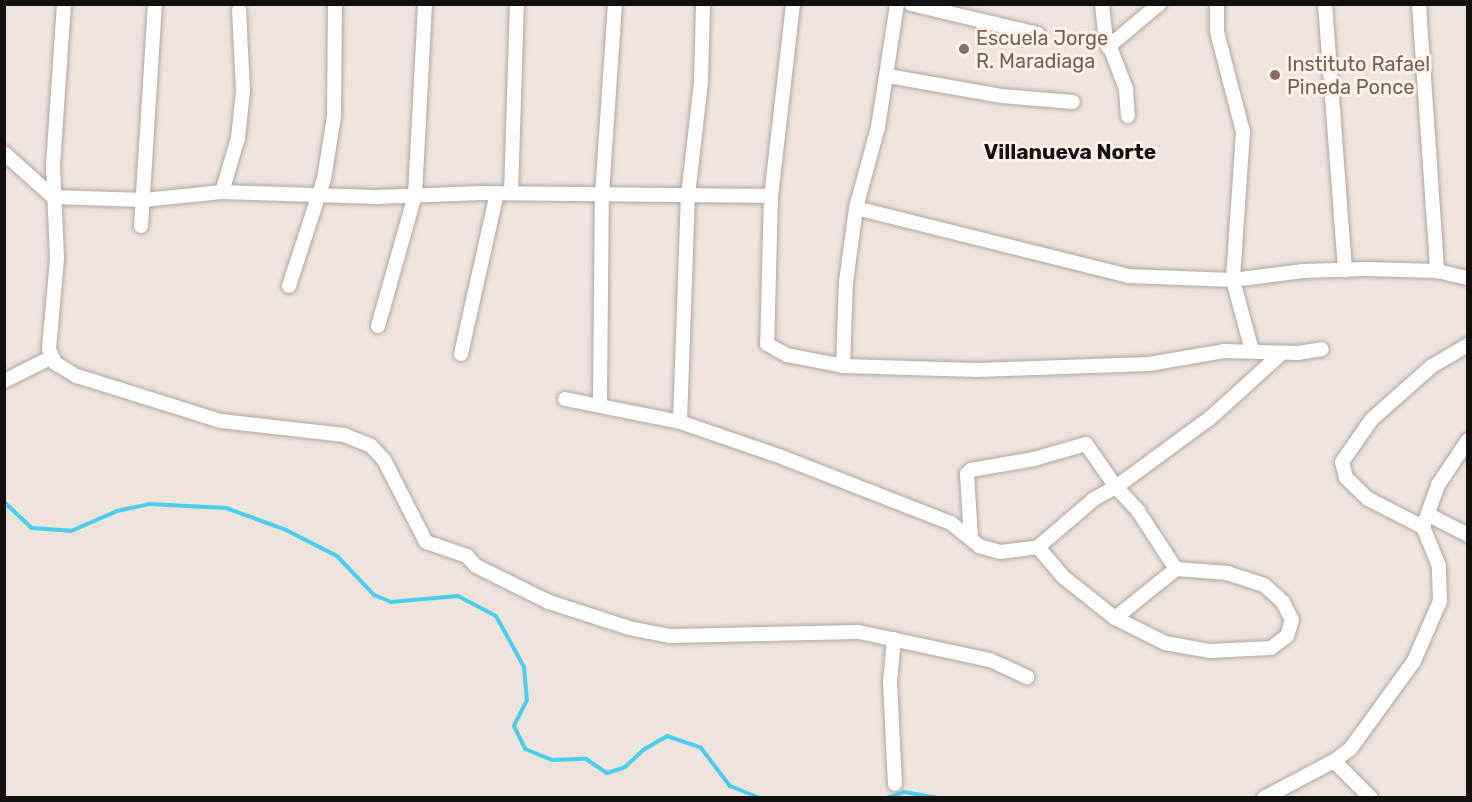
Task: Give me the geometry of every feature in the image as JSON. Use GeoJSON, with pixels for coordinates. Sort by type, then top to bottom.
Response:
{"type":"FeatureCollection","features":[{"type":"Feature","properties":{"kind":"street"},"geometry":{"type":"LineString","coordinates":[[64,4],[53,197],[57,259],[49,349],[55,363],[77,376],[221,421],[344,435],[371,446],[384,460],[426,542],[467,556],[476,566],[549,602],[629,628],[670,636],[859,632],[990,660],[1027,677]]}},
{"type":"Feature","properties":{"kind":"street"},"geometry":{"type":"LineString","coordinates":[[141,226],[155,4]]}},
{"type":"Feature","properties":{"kind":"street"},"geometry":{"type":"LineString","coordinates":[[289,286],[319,194],[334,116],[335,4]]}},
{"type":"Feature","properties":{"kind":"street"},"geometry":{"type":"LineString","coordinates":[[378,326],[415,195],[425,4]]}},
{"type":"Feature","properties":{"kind":"street"},"geometry":{"type":"LineString","coordinates":[[511,193],[517,4]]}},
{"type":"Feature","properties":{"kind":"street"},"geometry":{"type":"LineString","coordinates":[[600,404],[602,194],[615,4]]}},
{"type":"Feature","properties":{"kind":"street"},"geometry":{"type":"LineString","coordinates":[[680,422],[688,195],[701,82],[703,4]]}},
{"type":"Feature","properties":{"kind":"street"},"geometry":{"type":"LineString","coordinates":[[793,4],[771,196],[767,344],[787,355],[843,366],[977,370],[1149,364],[1224,351],[1282,353],[1322,349]]}},
{"type":"Feature","properties":{"kind":"street"},"geometry":{"type":"LineString","coordinates":[[843,366],[846,282],[856,208],[888,76],[897,4]]}},
{"type":"Feature","properties":{"kind":"street"},"geometry":{"type":"LineString","coordinates":[[911,4],[1038,34]]}},
{"type":"Feature","properties":{"kind":"street"},"geometry":{"type":"LineString","coordinates":[[1102,4],[1108,47],[1126,89],[1128,116]]}},
{"type":"Feature","properties":{"kind":"street"},"geometry":{"type":"LineString","coordinates":[[1108,47],[1159,4]]}},
{"type":"Feature","properties":{"kind":"street"},"geometry":{"type":"LineString","coordinates":[[1217,4],[1217,32],[1243,132],[1233,280],[1252,351]]}},
{"type":"Feature","properties":{"kind":"street"},"geometry":{"type":"LineString","coordinates":[[1325,4],[1345,270]]}},
{"type":"Feature","properties":{"kind":"street"},"geometry":{"type":"LineString","coordinates":[[1419,4],[1437,271]]}},
{"type":"Feature","properties":{"kind":"street"},"geometry":{"type":"LineString","coordinates":[[222,192],[238,138],[243,91],[239,10]]}},
{"type":"Feature","properties":{"kind":"street"},"geometry":{"type":"LineString","coordinates":[[888,76],[1002,96],[1072,102]]}},
{"type":"Feature","properties":{"kind":"street"},"geometry":{"type":"LineString","coordinates":[[4,153],[53,197],[144,200],[222,192],[771,196]]}},
{"type":"Feature","properties":{"kind":"street"},"geometry":{"type":"LineString","coordinates":[[460,354],[497,193]]}},
{"type":"Feature","properties":{"kind":"street"},"geometry":{"type":"LineString","coordinates":[[856,208],[1128,276],[1233,280],[1345,270],[1437,271],[1467,278]]}},
{"type":"Feature","properties":{"kind":"street"},"geometry":{"type":"LineString","coordinates":[[1467,345],[1432,366],[1372,419],[1342,462],[1346,478],[1368,498],[1467,535]]}},
{"type":"Feature","properties":{"kind":"street"},"geometry":{"type":"LineString","coordinates":[[565,399],[600,404],[680,422],[951,523],[979,546],[1000,552],[1038,548],[1094,499],[1116,488],[1210,418],[1282,353]]}},
{"type":"Feature","properties":{"kind":"street"},"geometry":{"type":"LineString","coordinates":[[4,381],[52,357]]}},
{"type":"Feature","properties":{"kind":"street"},"geometry":{"type":"LineString","coordinates":[[1264,798],[1334,761],[1351,748],[1414,661],[1440,601],[1439,566],[1426,521],[1438,485],[1467,440]]}},
{"type":"Feature","properties":{"kind":"street"},"geometry":{"type":"LineString","coordinates":[[971,538],[966,474],[975,468],[1034,459],[1086,444],[1116,488],[1138,511],[1176,569]]}},
{"type":"Feature","properties":{"kind":"street"},"geometry":{"type":"LineString","coordinates":[[1038,548],[1062,576],[1115,618],[1165,643],[1210,651],[1271,648],[1287,636],[1291,627],[1290,613],[1264,585],[1228,573],[1176,569],[1115,618]]}},
{"type":"Feature","properties":{"kind":"street"},"geometry":{"type":"LineString","coordinates":[[894,639],[890,682],[896,784]]}},
{"type":"Feature","properties":{"kind":"street"},"geometry":{"type":"LineString","coordinates":[[1334,761],[1371,798]]}},
{"type":"Feature","properties":{"kind":"waterway"},"geometry":{"type":"LineString","coordinates":[[4,502],[32,528],[71,531],[117,511],[149,504],[226,508],[286,530],[337,556],[374,595],[391,602],[458,596],[496,616],[524,667],[527,700],[514,726],[525,749],[552,760],[586,759],[607,773],[625,767],[643,750],[667,736],[701,748],[730,786],[760,798]]}},
{"type":"Feature","properties":{"kind":"waterway"},"geometry":{"type":"LineString","coordinates":[[887,798],[904,792],[937,798]]}},
{"type":"Feature","properties":{"kind":"place","name":"Escuela Jorge R. Maradiaga"},"geometry":{"type":"Point","coordinates":[964,49]}},
{"type":"Feature","properties":{"kind":"place","name":"Instituto Rafael Pineda Ponce"},"geometry":{"type":"Point","coordinates":[1275,75]}},
{"type":"Feature","properties":{"kind":"district","name":"Villanueva Norte"},"geometry":{"type":"Point","coordinates":[1070,152]}}]}
